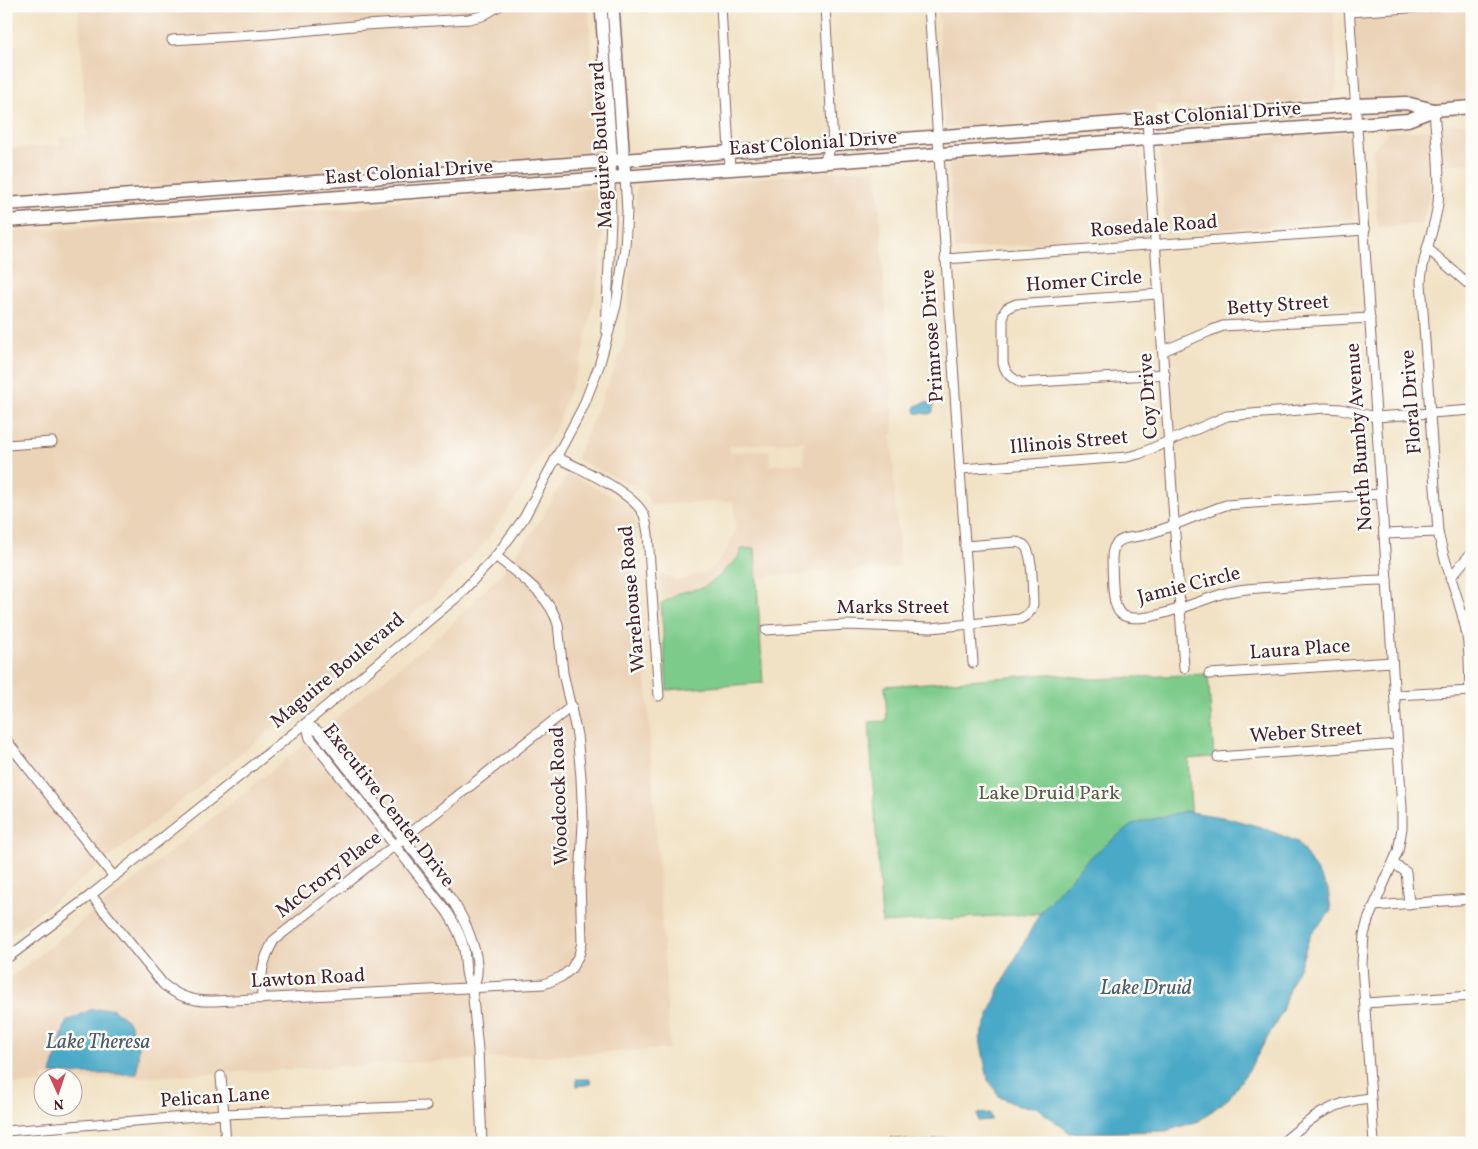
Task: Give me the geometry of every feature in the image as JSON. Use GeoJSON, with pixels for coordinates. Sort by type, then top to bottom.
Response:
{"type":"FeatureCollection","features":[{"type":"Feature","properties":{"kind":"highway","name":"East Colonial Drive"},"geometry":{"type":"LineString","coordinates":[[6,204],[617,161],[1356,105],[1406,103],[1434,110]]}},
{"type":"Feature","properties":{"kind":"highway","name":"East Colonial Drive"},"geometry":{"type":"LineString","coordinates":[[6,220],[1358,124],[1408,120],[1434,110],[1472,107]]}},
{"type":"Feature","properties":{"kind":"highway"},"geometry":{"type":"LineString","coordinates":[[373,195],[386,184],[473,178],[483,170]]}},
{"type":"Feature","properties":{"kind":"highway"},"geometry":{"type":"LineString","coordinates":[[315,199],[324,192],[363,187],[375,178]]}},
{"type":"Feature","properties":{"kind":"main road","name":"Maguire Boulevard"},"geometry":{"type":"LineString","coordinates":[[601,6],[617,161],[625,177]]}},
{"type":"Feature","properties":{"kind":"main road","name":"Maguire Boulevard"},"geometry":{"type":"LineString","coordinates":[[610,178],[617,161],[612,6]]}},
{"type":"Feature","properties":{"kind":"street"},"geometry":{"type":"LineString","coordinates":[[172,40],[469,19],[482,16],[499,6]]}},
{"type":"Feature","properties":{"kind":"street"},"geometry":{"type":"LineString","coordinates":[[721,6],[730,168]]}},
{"type":"Feature","properties":{"kind":"street"},"geometry":{"type":"LineString","coordinates":[[823,162],[833,144],[825,6]]}},
{"type":"Feature","properties":{"kind":"street","name":"Primrose Drive"},"geometry":{"type":"LineString","coordinates":[[929,6],[972,663]]}},
{"type":"Feature","properties":{"kind":"street"},"geometry":{"type":"LineString","coordinates":[[1349,9],[1437,6]]}},
{"type":"Feature","properties":{"kind":"street","name":"North Bumby Avenue"},"geometry":{"type":"LineString","coordinates":[[1349,9],[1402,808],[1402,828],[1398,851],[1394,864],[1368,920],[1362,948],[1374,1143]]}},
{"type":"Feature","properties":{"kind":"street","name":"Floral Drive"},"geometry":{"type":"LineString","coordinates":[[1434,110],[1439,177],[1438,203],[1422,268],[1430,412],[1438,532],[1467,637],[1471,691]]}},
{"type":"Feature","properties":{"kind":"street","name":"Coy Drive"},"geometry":{"type":"LineString","coordinates":[[1147,121],[1184,668]]}},
{"type":"Feature","properties":{"kind":"street","name":"Maguire Boulevard"},"geometry":{"type":"LineString","coordinates":[[6,959],[114,877],[306,723],[457,597],[496,556],[524,518],[582,407],[599,366],[616,306],[625,247],[627,212],[625,177]]}},
{"type":"Feature","properties":{"kind":"street","name":"Maguire Boulevard"},"geometry":{"type":"LineString","coordinates":[[606,340],[606,296],[611,220],[610,178]]}},
{"type":"Feature","properties":{"kind":"street"},"geometry":{"type":"LineString","coordinates":[[192,207],[193,191]]}},
{"type":"Feature","properties":{"kind":"street","name":"Rosedale Road"},"geometry":{"type":"LineString","coordinates":[[945,259],[1365,230]]}},
{"type":"Feature","properties":{"kind":"street"},"geometry":{"type":"LineString","coordinates":[[1428,248],[1472,287]]}},
{"type":"Feature","properties":{"kind":"street","name":"Homer Circle"},"geometry":{"type":"LineString","coordinates":[[1158,294],[1016,304],[1007,308],[1003,314],[1002,323],[1003,363],[1005,371],[1011,378],[1021,383],[1164,374]]}},
{"type":"Feature","properties":{"kind":"street","name":"Betty Street"},"geometry":{"type":"LineString","coordinates":[[1163,351],[1210,330],[1224,326],[1370,318]]}},
{"type":"Feature","properties":{"kind":"street","name":"Illinois Street"},"geometry":{"type":"LineString","coordinates":[[960,470],[1127,457],[1227,416],[1325,408],[1341,409],[1376,417],[1472,410]]}},
{"type":"Feature","properties":{"kind":"street"},"geometry":{"type":"LineString","coordinates":[[6,445],[52,442]]}},
{"type":"Feature","properties":{"kind":"street","name":"Warehouse Road"},"geometry":{"type":"LineString","coordinates":[[556,457],[617,490],[634,502],[644,515],[648,534],[659,696]]}},
{"type":"Feature","properties":{"kind":"street"},"geometry":{"type":"LineString","coordinates":[[1175,526],[1206,511],[1226,505],[1381,494]]}},
{"type":"Feature","properties":{"kind":"street","name":"Jamie Circle"},"geometry":{"type":"LineString","coordinates":[[1175,526],[1117,542],[1112,555],[1115,605],[1120,613],[1127,617],[1138,618],[1180,608],[1226,592],[1387,580]]}},
{"type":"Feature","properties":{"kind":"street"},"geometry":{"type":"LineString","coordinates":[[1384,534],[1438,532]]}},
{"type":"Feature","properties":{"kind":"street","name":"Marks Street"},"geometry":{"type":"LineString","coordinates":[[766,630],[846,625],[931,628],[1020,619],[1027,616],[1032,610],[1033,604],[1030,558],[1023,544],[1016,542],[965,546]]}},
{"type":"Feature","properties":{"kind":"street"},"geometry":{"type":"LineString","coordinates":[[1450,578],[1472,552]]}},
{"type":"Feature","properties":{"kind":"street","name":"Woodcock Road"},"geometry":{"type":"LineString","coordinates":[[496,556],[534,588],[546,601],[558,624],[563,673],[577,734],[581,776],[580,889],[582,937],[579,955],[571,969]]}},
{"type":"Feature","properties":{"kind":"street","name":"Laura Place"},"geometry":{"type":"LineString","coordinates":[[1209,674],[1392,662]]}},
{"type":"Feature","properties":{"kind":"street"},"geometry":{"type":"LineString","coordinates":[[1395,696],[1471,691]]}},
{"type":"Feature","properties":{"kind":"street","name":"McCrory Place"},"geometry":{"type":"LineString","coordinates":[[262,999],[261,975],[265,956],[274,940],[572,706]]}},
{"type":"Feature","properties":{"kind":"street","name":"Executive Center Drive"},"geometry":{"type":"LineString","coordinates":[[306,723],[319,732],[449,896],[464,918],[472,941],[476,961],[477,979],[472,988]]}},
{"type":"Feature","properties":{"kind":"street","name":"Executive Center Drive"},"geometry":{"type":"LineString","coordinates":[[306,723],[310,738],[451,917],[462,945],[467,980],[472,988],[478,1050],[482,1143]]}},
{"type":"Feature","properties":{"kind":"street"},"geometry":{"type":"LineString","coordinates":[[6,740],[114,877]]}},
{"type":"Feature","properties":{"kind":"street","name":"Weber Street"},"geometry":{"type":"LineString","coordinates":[[1218,757],[1398,744]]}},
{"type":"Feature","properties":{"kind":"street"},"geometry":{"type":"LineString","coordinates":[[1394,864],[1406,872],[1409,904]]}},
{"type":"Feature","properties":{"kind":"street","name":"Lawton Road"},"geometry":{"type":"LineString","coordinates":[[91,895],[158,980],[190,1000],[262,999],[544,984],[561,977],[571,969]]}},
{"type":"Feature","properties":{"kind":"street"},"geometry":{"type":"LineString","coordinates":[[1374,906],[1472,900]]}},
{"type":"Feature","properties":{"kind":"street"},"geometry":{"type":"LineString","coordinates":[[1364,1004],[1472,996]]}},
{"type":"Feature","properties":{"kind":"street"},"geometry":{"type":"LineString","coordinates":[[222,1076],[226,1143]]}},
{"type":"Feature","properties":{"kind":"street"},"geometry":{"type":"LineString","coordinates":[[1282,1143],[1313,1117],[1326,1110],[1370,1098]]}},
{"type":"Feature","properties":{"kind":"street","name":"Pelican Lane"},"geometry":{"type":"LineString","coordinates":[[6,1131],[224,1114],[426,1106]]}},
{"type":"Feature","properties":{"kind":"street"},"geometry":{"type":"LineString","coordinates":[[891,1143],[935,1140],[947,1143]]}},
{"type":"Feature","properties":{"kind":"shaded area"},"geometry":{"type":"Polygon","coordinates":[[[78,6],[507,6],[510,8],[512,6],[589,6],[595,113],[598,114],[600,154],[6,196],[6,149],[60,145],[60,137],[87,135],[78,6]]]}},
{"type":"Feature","properties":{"kind":"shaded area"},"geometry":{"type":"Polygon","coordinates":[[[938,6],[1333,6],[1337,85],[1332,99],[1271,103],[1252,101],[1168,108],[1155,102],[1156,115],[945,128],[938,6]]]}},
{"type":"Feature","properties":{"kind":"shaded area"},"geometry":{"type":"Polygon","coordinates":[[[1349,6],[1472,6],[1472,109],[1356,115],[1349,6]]]}},
{"type":"Feature","properties":{"kind":"shaded area"},"geometry":{"type":"Polygon","coordinates":[[[1472,123],[1472,163],[1429,165],[1429,194],[1423,224],[1378,227],[1372,150],[1389,132],[1426,130],[1445,124],[1472,123]]]}},
{"type":"Feature","properties":{"kind":"shaded area"},"geometry":{"type":"Polygon","coordinates":[[[1348,132],[1354,220],[1165,234],[1160,146],[1348,132]]]}},
{"type":"Feature","properties":{"kind":"shaded area"},"geometry":{"type":"Polygon","coordinates":[[[1141,147],[1146,236],[955,250],[949,165],[952,161],[1141,147]]]}},
{"type":"Feature","properties":{"kind":"shaded area"},"geometry":{"type":"Polygon","coordinates":[[[877,168],[894,434],[891,434],[900,567],[757,577],[755,548],[743,549],[737,559],[716,579],[702,588],[679,593],[661,604],[659,572],[677,581],[706,572],[718,562],[728,548],[736,528],[733,501],[651,505],[647,497],[636,487],[576,459],[624,346],[637,184],[735,180],[877,168]],[[806,441],[730,446],[731,469],[731,452],[769,450],[770,465],[804,463],[803,446],[806,441]]]}},
{"type":"Feature","properties":{"kind":"shaded area"},"geometry":{"type":"Polygon","coordinates":[[[602,188],[603,232],[599,277],[581,360],[557,425],[544,450],[520,493],[485,542],[436,594],[364,656],[6,939],[6,229],[46,230],[379,207],[388,202],[602,188]]]}},
{"type":"Feature","properties":{"kind":"shaded area"},"geometry":{"type":"Polygon","coordinates":[[[568,474],[624,502],[632,509],[635,518],[670,1049],[82,1081],[82,1066],[32,1066],[32,1084],[6,1085],[6,981],[189,837],[450,626],[502,573],[539,522],[568,474]]]}},
{"type":"Feature","properties":{"kind":"green space"},"geometry":{"type":"Polygon","coordinates":[[[755,548],[763,683],[667,690],[661,604],[679,593],[702,588],[716,579],[737,559],[742,549],[755,548]]]}},
{"type":"Feature","properties":{"kind":"green space","name":"Lake Druid Park"},"geometry":{"type":"Polygon","coordinates":[[[1050,674],[1094,679],[1208,674],[1214,757],[1188,759],[1197,904],[882,923],[869,722],[887,721],[885,686],[1050,674]]]}},
{"type":"Feature","properties":{"kind":"water"},"geometry":{"type":"Polygon","coordinates":[[[926,402],[933,404],[933,412],[929,414],[916,413],[916,406],[926,402]]]}},
{"type":"Feature","properties":{"kind":"water","name":"Lake Druid"},"geometry":{"type":"Polygon","coordinates":[[[1185,811],[1228,818],[1261,827],[1298,842],[1328,889],[1331,911],[1310,936],[1281,1014],[1250,1068],[1229,1098],[1199,1121],[1166,1131],[1070,1133],[1036,1107],[1018,1106],[1000,1097],[988,1080],[980,1039],[999,989],[1041,911],[1089,858],[1133,824],[1185,811]]]}},
{"type":"Feature","properties":{"kind":"water","name":"Lake Theresa"},"geometry":{"type":"Polygon","coordinates":[[[112,1008],[128,1021],[139,1043],[137,1074],[82,1074],[82,1066],[53,1066],[66,1022],[90,1010],[112,1008]]]}},
{"type":"Feature","properties":{"kind":"water"},"geometry":{"type":"Polygon","coordinates":[[[576,1079],[590,1079],[591,1084],[577,1086],[576,1079]]]}},
{"type":"Feature","properties":{"kind":"water"},"geometry":{"type":"Polygon","coordinates":[[[990,1113],[991,1120],[978,1121],[977,1114],[990,1113]]]}}]}
